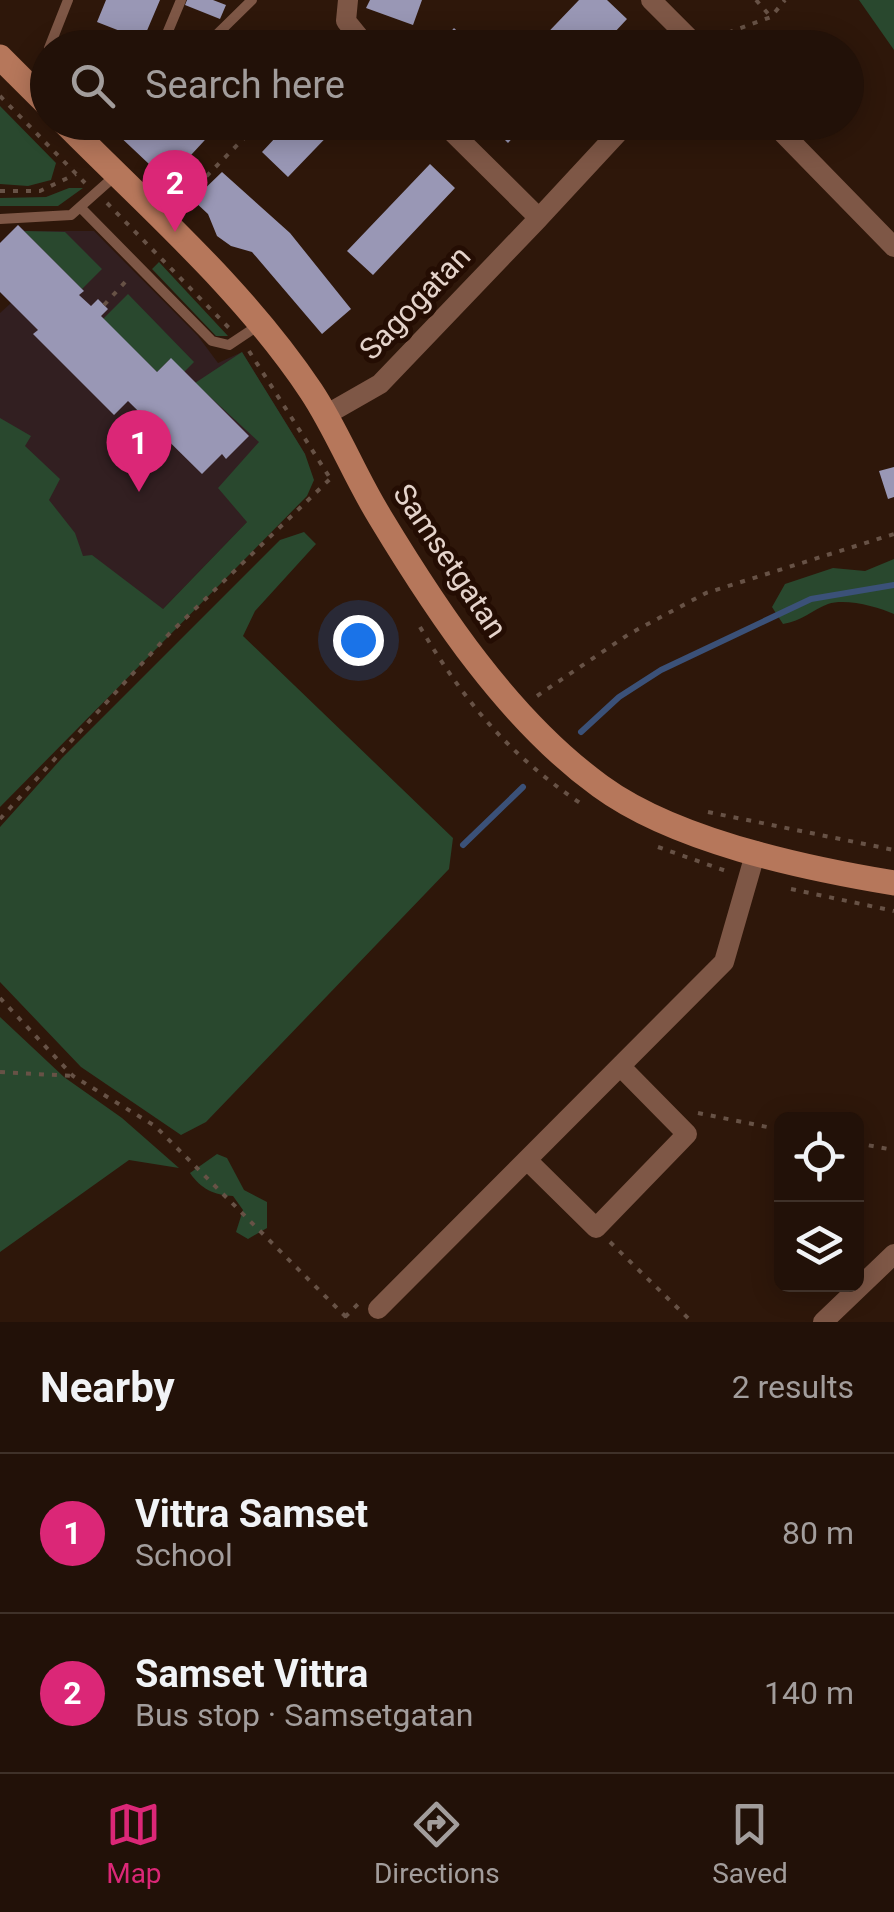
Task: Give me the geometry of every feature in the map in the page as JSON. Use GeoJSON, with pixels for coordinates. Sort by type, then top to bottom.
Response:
{"type":"FeatureCollection","features":[{"type":"Feature","properties":{"kind":"street"},"geometry":{"type":"LineString","coordinates":[[348,0],[346,21],[353,30]]}},
{"type":"Feature","properties":{"kind":"street"},"geometry":{"type":"LineString","coordinates":[[651,0],[681,30]]}},
{"type":"Feature","properties":{"kind":"street"},"geometry":{"type":"LineString","coordinates":[[0,58],[30,88]]}},
{"type":"Feature","properties":{"kind":"street","name":"Samsetgatan"},"geometry":{"type":"LineString","coordinates":[[82,140],[164,220],[260,324],[312,393],[350,468],[436,601],[536,730],[601,787],[668,823],[756,852],[894,884]]}},
{"type":"Feature","properties":{"kind":"street"},"geometry":{"type":"LineString","coordinates":[[460,140],[539,218]]}},
{"type":"Feature","properties":{"kind":"street","name":"Sagogatan"},"geometry":{"type":"LineString","coordinates":[[324,416],[380,384],[611,140]]}},
{"type":"Feature","properties":{"kind":"street"},"geometry":{"type":"LineString","coordinates":[[790,140],[894,246]]}},
{"type":"Feature","properties":{"kind":"street"},"geometry":{"type":"LineString","coordinates":[[378,1310],[724,962],[756,852]]}},
{"type":"Feature","properties":{"kind":"street"},"geometry":{"type":"LineString","coordinates":[[528,1161],[596,1228],[687,1134],[620,1066]]}},
{"type":"Feature","properties":{"kind":"street"},"geometry":{"type":"LineString","coordinates":[[824,1322],[894,1254]]}},
{"type":"Feature","properties":{"kind":"lane"},"geometry":{"type":"LineString","coordinates":[[56,30],[68,0]]}},
{"type":"Feature","properties":{"kind":"lane"},"geometry":{"type":"LineString","coordinates":[[168,30],[180,0]]}},
{"type":"Feature","properties":{"kind":"lane"},"geometry":{"type":"LineString","coordinates":[[221,30],[252,0]]}},
{"type":"Feature","properties":{"kind":"lane"},"geometry":{"type":"LineString","coordinates":[[0,219],[60,217],[82,209],[116,174]]}},
{"type":"Feature","properties":{"kind":"lane"},"geometry":{"type":"LineString","coordinates":[[82,209],[212,341],[229,345],[260,324]]}},
{"type":"Feature","properties":{"kind":"path"},"geometry":{"type":"LineString","coordinates":[[756,0],[771,17]]}},
{"type":"Feature","properties":{"kind":"path"},"geometry":{"type":"LineString","coordinates":[[733,30],[771,17],[785,0]]}},
{"type":"Feature","properties":{"kind":"path"},"geometry":{"type":"LineString","coordinates":[[143,238],[242,140]]}},
{"type":"Feature","properties":{"kind":"path"},"geometry":{"type":"LineString","coordinates":[[0,191],[40,191],[76,174]]}},
{"type":"Feature","properties":{"kind":"path"},"geometry":{"type":"LineString","coordinates":[[0,819],[169,634],[330,479],[350,468]]}},
{"type":"Feature","properties":{"kind":"path"},"geometry":{"type":"LineString","coordinates":[[537,696],[629,634],[706,594],[894,534]]}},
{"type":"Feature","properties":{"kind":"path"},"geometry":{"type":"LineString","coordinates":[[527,686],[550,708]]}},
{"type":"Feature","properties":{"kind":"path"},"geometry":{"type":"LineString","coordinates":[[700,810],[763,827],[894,850]]}},
{"type":"Feature","properties":{"kind":"path"},"geometry":{"type":"LineString","coordinates":[[0,998],[73,1076],[155,1126],[350,1322]]}},
{"type":"Feature","properties":{"kind":"path"},"geometry":{"type":"LineString","coordinates":[[0,1072],[73,1076]]}},
{"type":"Feature","properties":{"kind":"path"},"geometry":{"type":"LineString","coordinates":[[690,1110],[774,1128]]}},
{"type":"Feature","properties":{"kind":"path"},"geometry":{"type":"LineString","coordinates":[[864,1145],[894,1150]]}},
{"type":"Feature","properties":{"kind":"path"},"geometry":{"type":"LineString","coordinates":[[596,1228],[692,1322]]}},
{"type":"Feature","properties":{"kind":"shaded area"},"geometry":{"type":"Polygon","coordinates":[[[18,225],[25,231],[94,231],[198,336],[218,363],[242,352],[305,454],[247,522],[19,758],[0,735],[0,313],[11,303],[0,292],[0,243],[18,225]]]}},
{"type":"Feature","properties":{"kind":"green space"},"geometry":{"type":"Polygon","coordinates":[[[859,0],[894,0],[894,50],[859,0]]]}},
{"type":"Feature","properties":{"kind":"green space"},"geometry":{"type":"Polygon","coordinates":[[[0,106],[56,163],[51,180],[28,186],[0,184],[0,106]]]}},
{"type":"Feature","properties":{"kind":"green space"},"geometry":{"type":"Polygon","coordinates":[[[69,188],[83,188],[58,206],[0,206],[0,198],[46,197],[69,188]]]}},
{"type":"Feature","properties":{"kind":"green space"},"geometry":{"type":"Polygon","coordinates":[[[24,231],[65,232],[102,269],[82,289],[24,231]]]}},
{"type":"Feature","properties":{"kind":"green space"},"geometry":{"type":"Polygon","coordinates":[[[159,262],[228,336],[216,336],[152,269],[159,262]]]}},
{"type":"Feature","properties":{"kind":"green space"},"geometry":{"type":"Polygon","coordinates":[[[128,294],[194,362],[184,372],[170,359],[157,372],[103,319],[128,294]]]}},
{"type":"Feature","properties":{"kind":"green space"},"geometry":{"type":"Polygon","coordinates":[[[242,352],[305,454],[314,480],[307,496],[0,807],[0,418],[31,436],[25,446],[60,479],[49,500],[75,533],[83,556],[92,555],[163,609],[247,522],[218,488],[259,442],[195,383],[242,352]]]}},
{"type":"Feature","properties":{"kind":"green space"},"geometry":{"type":"Polygon","coordinates":[[[304,532],[316,544],[255,611],[243,636],[453,838],[449,869],[206,1122],[181,1135],[81,1067],[0,982],[0,827],[62,758],[280,540],[304,532]]]}},
{"type":"Feature","properties":{"kind":"green space"},"geometry":{"type":"Polygon","coordinates":[[[894,559],[894,614],[862,604],[835,602],[783,624],[772,607],[785,584],[833,568],[865,571],[894,559]]]}},
{"type":"Feature","properties":{"kind":"green space"},"geometry":{"type":"Polygon","coordinates":[[[0,1017],[64,1077],[122,1118],[179,1168],[129,1160],[0,1252],[0,1017]]]}},
{"type":"Feature","properties":{"kind":"green space"},"geometry":{"type":"Polygon","coordinates":[[[217,1154],[227,1158],[244,1190],[267,1202],[267,1228],[248,1239],[236,1232],[243,1210],[233,1196],[208,1190],[190,1173],[217,1154]]]}},
{"type":"Feature","properties":{"kind":"building"},"geometry":{"type":"Polygon","coordinates":[[[106,0],[160,0],[147,30],[117,30],[97,22],[106,0]]]}},
{"type":"Feature","properties":{"kind":"building"},"geometry":{"type":"Polygon","coordinates":[[[187,0],[213,0],[226,5],[220,19],[185,5],[187,0]]]}},
{"type":"Feature","properties":{"kind":"building"},"geometry":{"type":"Polygon","coordinates":[[[370,0],[422,0],[413,25],[366,8],[370,0]]]}},
{"type":"Feature","properties":{"kind":"building"},"geometry":{"type":"Polygon","coordinates":[[[579,0],[607,0],[627,19],[617,30],[550,30],[579,0]]]}},
{"type":"Feature","properties":{"kind":"building"},"geometry":{"type":"Polygon","coordinates":[[[123,140],[205,140],[167,181],[123,140]]]}},
{"type":"Feature","properties":{"kind":"building"},"geometry":{"type":"Polygon","coordinates":[[[273,140],[324,140],[288,177],[262,152],[273,140]]]}},
{"type":"Feature","properties":{"kind":"building"},"geometry":{"type":"Polygon","coordinates":[[[430,164],[455,188],[373,275],[347,251],[430,164]]]}},
{"type":"Feature","properties":{"kind":"building"},"geometry":{"type":"Polygon","coordinates":[[[222,172],[290,233],[351,309],[322,334],[252,252],[231,246],[217,236],[208,214],[193,200],[222,172]]]}},
{"type":"Feature","properties":{"kind":"building"},"geometry":{"type":"Polygon","coordinates":[[[18,225],[84,291],[79,295],[91,306],[98,299],[108,309],[101,316],[157,372],[171,358],[249,436],[226,459],[222,454],[202,474],[128,401],[114,415],[33,334],[38,330],[0,292],[0,243],[18,225]]]}},
{"type":"Feature","properties":{"kind":"building"},"geometry":{"type":"Polygon","coordinates":[[[894,467],[894,497],[888,499],[879,471],[894,467]]]}},
{"type":"Feature","properties":{"kind":"waterway"},"geometry":{"type":"LineString","coordinates":[[581,732],[619,697],[661,670],[811,599],[894,585]]}},
{"type":"Feature","properties":{"kind":"waterway"},"geometry":{"type":"LineString","coordinates":[[463,845],[523,787]]}},
{"type":"Feature","properties":{"kind":"place","name":"Samset Vittra"},"geometry":{"type":"Point","coordinates":[175,232]}},
{"type":"Feature","properties":{"kind":"place","name":"Vittra Samset"},"geometry":{"type":"Point","coordinates":[139,492]}}]}
